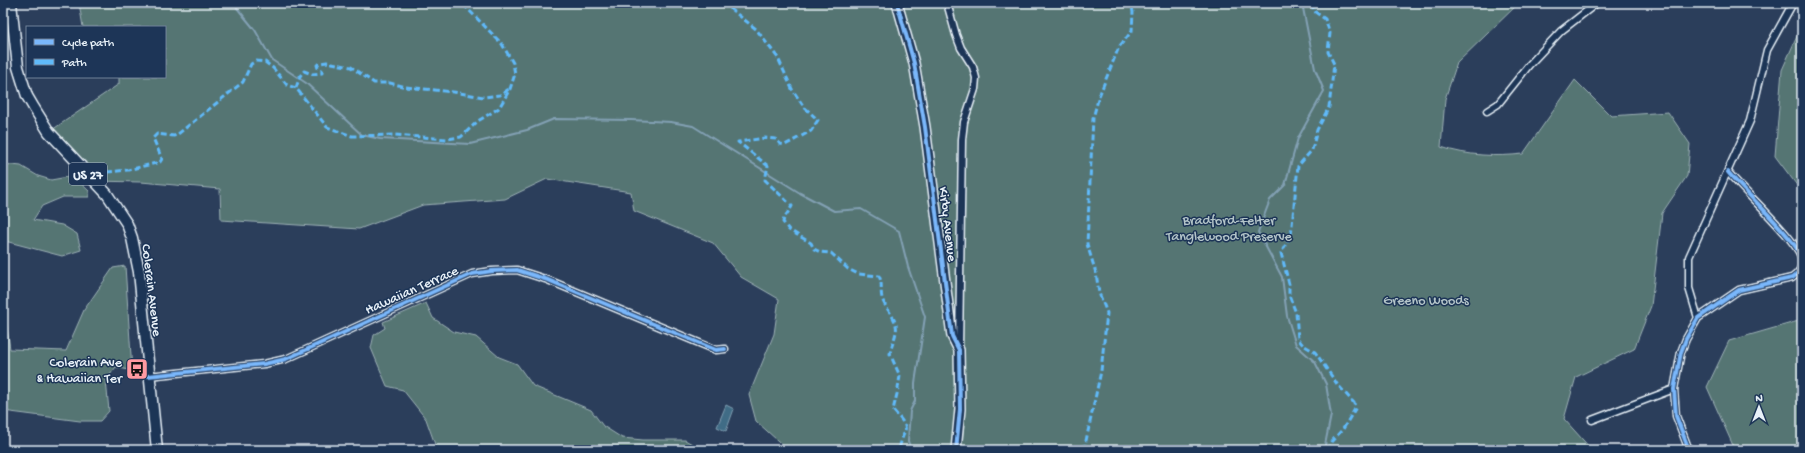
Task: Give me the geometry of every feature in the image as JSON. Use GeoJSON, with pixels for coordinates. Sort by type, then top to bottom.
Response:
{"type":"FeatureCollection","features":[{"type":"Feature","properties":{"kind":"main road","name":"Colerain Avenue"},"geometry":{"type":"LineString","coordinates":[[11,3],[18,67],[24,86],[34,108],[49,132],[107,194],[127,224],[136,253],[139,272],[148,376],[157,450]]}},
{"type":"Feature","properties":{"kind":"street","name":"Kirby Avenue"},"geometry":{"type":"LineString","coordinates":[[896,3],[914,63],[924,120],[952,336],[959,350],[960,409],[956,450]]}},
{"type":"Feature","properties":{"kind":"street"},"geometry":{"type":"LineString","coordinates":[[947,3],[961,48],[972,67],[976,78],[975,89],[964,122],[962,139],[959,350]]}},
{"type":"Feature","properties":{"kind":"street"},"geometry":{"type":"LineString","coordinates":[[1487,110],[1498,104],[1529,64],[1561,31],[1597,3]]}},
{"type":"Feature","properties":{"kind":"street"},"geometry":{"type":"LineString","coordinates":[[1698,318],[1689,288],[1689,257],[1750,121],[1767,50],[1793,3]]}},
{"type":"Feature","properties":{"kind":"street"},"geometry":{"type":"LineString","coordinates":[[1689,450],[1676,416],[1674,389],[1681,352],[1686,339],[1698,318],[1739,290],[1796,276],[1802,265],[1800,255],[1786,234],[1728,172]]}},
{"type":"Feature","properties":{"kind":"street","name":"Hawaiian Terrace"},"geometry":{"type":"LineString","coordinates":[[148,376],[264,364],[286,359],[472,274],[492,271],[517,270],[548,280],[716,350],[725,349]]}},
{"type":"Feature","properties":{"kind":"street"},"geometry":{"type":"LineString","coordinates":[[1592,420],[1674,389]]}},
{"type":"Feature","properties":{"kind":"green space"},"geometry":{"type":"Polygon","coordinates":[[[79,3],[1519,3],[1457,63],[1445,99],[1441,147],[1482,155],[1523,154],[1575,80],[1611,116],[1668,112],[1690,144],[1687,176],[1662,213],[1651,306],[1634,349],[1576,377],[1564,419],[1592,450],[788,450],[756,421],[749,395],[774,334],[779,299],[741,277],[713,243],[634,211],[631,192],[547,179],[505,199],[423,205],[359,229],[221,220],[220,189],[141,182],[94,181],[49,132],[119,84],[119,78],[166,78],[166,26],[83,26],[79,3]]]}},
{"type":"Feature","properties":{"kind":"green space"},"geometry":{"type":"Polygon","coordinates":[[[1802,25],[1802,192],[1775,156],[1782,70],[1802,25]]]}},
{"type":"Feature","properties":{"kind":"green space"},"geometry":{"type":"Polygon","coordinates":[[[3,164],[21,166],[38,176],[51,180],[73,176],[89,191],[89,197],[63,197],[42,206],[33,220],[62,225],[77,234],[81,250],[62,256],[5,241],[3,245],[3,164]]]}},
{"type":"Feature","properties":{"kind":"green space"},"geometry":{"type":"Polygon","coordinates":[[[125,266],[132,371],[116,367],[106,380],[109,411],[100,421],[80,421],[3,411],[3,299],[10,349],[66,351],[84,310],[113,268],[125,266]]]}},
{"type":"Feature","properties":{"kind":"green space"},"geometry":{"type":"Polygon","coordinates":[[[426,303],[433,318],[454,332],[476,337],[499,357],[517,364],[533,386],[591,410],[603,426],[622,438],[643,440],[685,440],[703,450],[437,450],[426,419],[403,390],[387,386],[371,348],[374,335],[385,328],[383,322],[426,303]]]}},
{"type":"Feature","properties":{"kind":"green space"},"geometry":{"type":"Polygon","coordinates":[[[1802,320],[1802,450],[1735,450],[1707,387],[1729,341],[1802,320]]]}},
{"type":"Feature","properties":{"kind":"water"},"geometry":{"type":"Polygon","coordinates":[[[726,405],[734,409],[726,431],[717,427],[726,405]]]}},
{"type":"Feature","properties":{"kind":"waterway"},"geometry":{"type":"LineString","coordinates":[[233,3],[255,30],[272,60],[306,83],[362,135],[380,139],[470,144],[527,130],[554,119],[671,122],[693,126],[800,193],[834,211],[861,209],[899,231],[908,267],[925,317],[915,383],[915,401],[910,411],[908,441],[911,450]]}},
{"type":"Feature","properties":{"kind":"waterway"},"geometry":{"type":"LineString","coordinates":[[1302,3],[1315,69],[1324,91],[1298,138],[1285,185],[1270,200],[1258,232],[1282,277],[1287,316],[1296,345],[1315,362],[1326,384],[1331,415],[1324,450]]}},
{"type":"Feature","properties":{"kind":"marked path"},"geometry":{"type":"LineString","coordinates":[[98,173],[128,170],[160,162],[162,159],[153,138],[157,134],[174,136],[178,134],[243,82],[251,64],[256,61],[265,62],[273,68],[287,85],[296,88],[327,127],[352,136],[395,135],[447,139],[461,137],[478,121],[499,108],[510,89],[515,74],[513,63],[502,44],[462,3]]}},
{"type":"Feature","properties":{"kind":"marked path"},"geometry":{"type":"LineString","coordinates":[[723,3],[756,29],[778,58],[792,89],[804,107],[818,120],[811,131],[785,145],[780,144],[776,139],[765,138],[738,142],[768,166],[765,180],[792,206],[783,222],[789,230],[811,243],[814,249],[820,252],[831,253],[848,269],[858,274],[879,276],[882,298],[896,323],[895,335],[890,354],[900,376],[893,410],[905,426],[899,450]]}},
{"type":"Feature","properties":{"kind":"marked path"},"geometry":{"type":"LineString","coordinates":[[1084,450],[1101,371],[1107,313],[1099,293],[1096,273],[1087,244],[1093,118],[1099,96],[1119,47],[1132,31],[1133,12],[1131,3]]}},
{"type":"Feature","properties":{"kind":"marked path"},"geometry":{"type":"LineString","coordinates":[[1312,3],[1314,11],[1325,19],[1330,33],[1328,52],[1334,64],[1329,107],[1317,130],[1312,150],[1298,166],[1291,235],[1281,253],[1289,284],[1289,295],[1296,313],[1298,339],[1303,345],[1315,352],[1337,384],[1354,403],[1355,409],[1343,429],[1331,442],[1328,450]]}},
{"type":"Feature","properties":{"kind":"marked path"},"geometry":{"type":"LineString","coordinates":[[296,88],[300,76],[304,71],[312,74],[322,73],[322,70],[318,68],[317,65],[327,62],[351,67],[374,83],[390,83],[406,87],[484,97],[500,95],[509,89]]}},
{"type":"Feature","properties":{"kind":"cycle path"},"geometry":{"type":"LineString","coordinates":[[897,3],[914,63],[925,127],[952,336],[959,350],[960,409],[956,450]]}},
{"type":"Feature","properties":{"kind":"cycle path"},"geometry":{"type":"LineString","coordinates":[[1689,450],[1676,416],[1674,389],[1681,352],[1686,339],[1698,318],[1739,290],[1792,278],[1802,266],[1802,260],[1799,252],[1792,241],[1728,172]]}},
{"type":"Feature","properties":{"kind":"cycle path"},"geometry":{"type":"LineString","coordinates":[[148,376],[264,364],[286,359],[472,274],[492,271],[517,270],[548,280],[716,350],[725,349]]}},
{"type":"Feature","properties":{"kind":"place","name":"Colerain Ave & Hawaiian Ter"},"geometry":{"type":"Point","coordinates":[137,369]}},
{"type":"Feature","properties":{"kind":"park label","name":"Bradford-Felter Tanglewood Preserve"},"geometry":{"type":"Point","coordinates":[1229,228]}},
{"type":"Feature","properties":{"kind":"park label","name":"Greeno Woods"},"geometry":{"type":"Point","coordinates":[1426,299]}}]}
